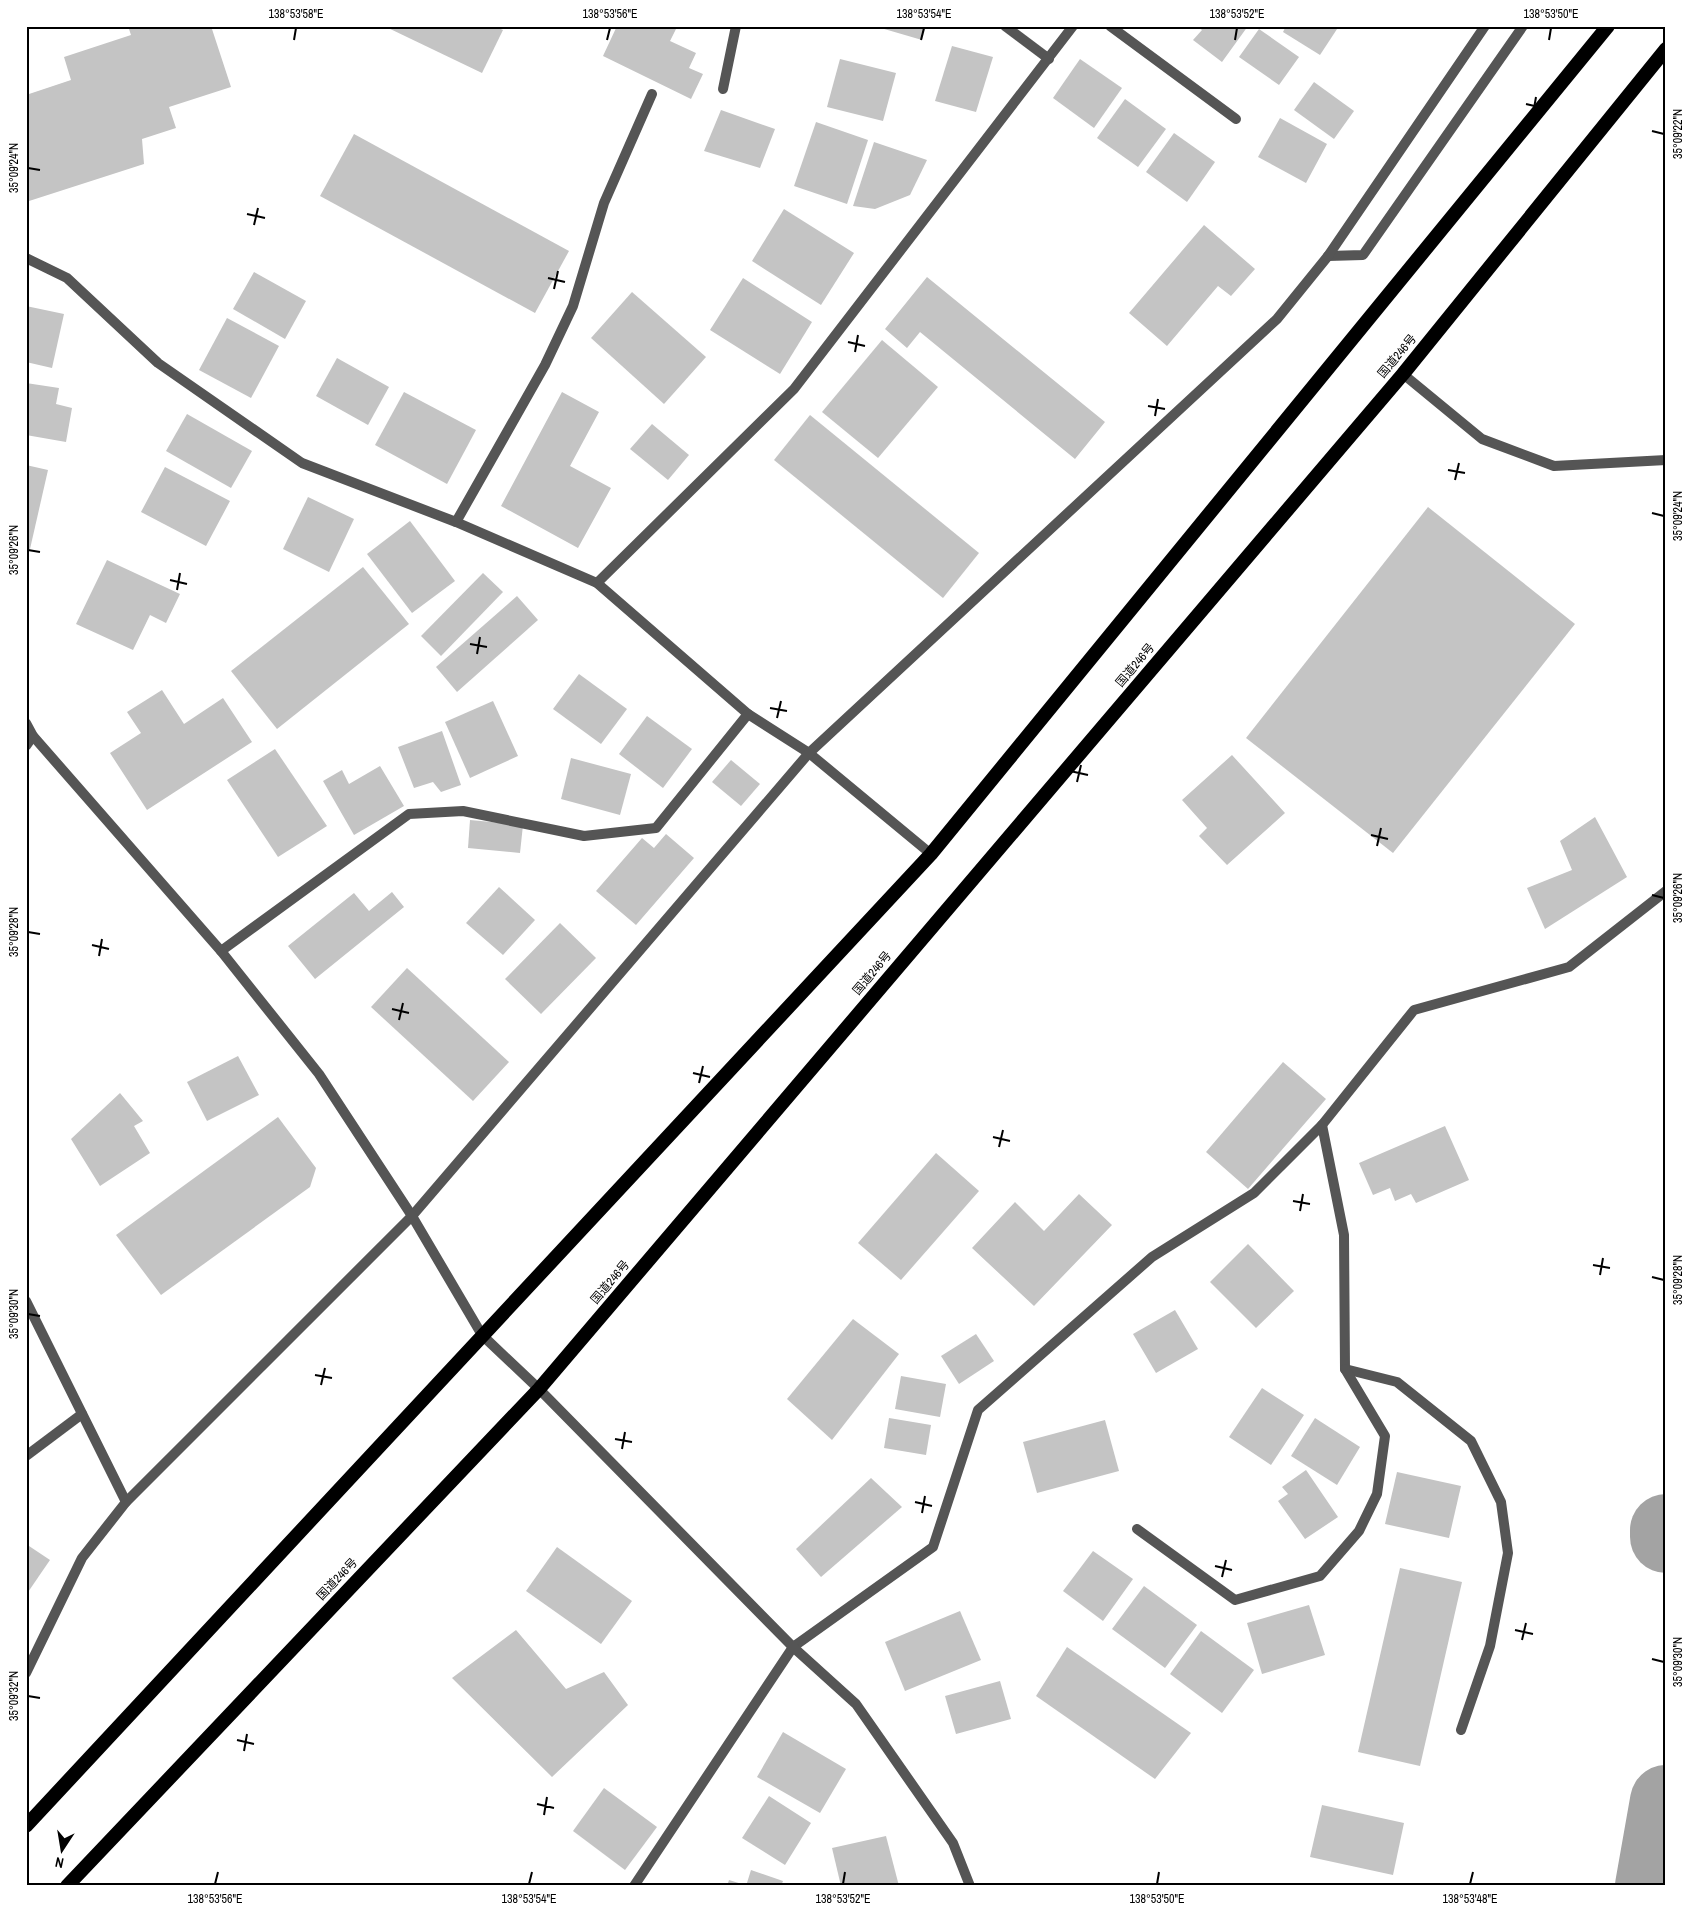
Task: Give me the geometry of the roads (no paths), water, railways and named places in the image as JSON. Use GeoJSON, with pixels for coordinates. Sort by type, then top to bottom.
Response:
{"type":"FeatureCollection","features":[{"type":"Feature","properties":{"kind":"highway"},"geometry":{"type":"LineString","coordinates":[[26,1826],[931,854],[1608,26]]}},
{"type":"Feature","properties":{"kind":"highway","name":"国道246号"},"geometry":{"type":"LineString","coordinates":[[67,1886],[539,1388],[1403,374],[1666,49]]}},
{"type":"Feature","properties":{"kind":"street"},"geometry":{"type":"LineString","coordinates":[[723,89],[736,26]]}},
{"type":"Feature","properties":{"kind":"street"},"geometry":{"type":"LineString","coordinates":[[1005,26],[1049,59]]}},
{"type":"Feature","properties":{"kind":"street"},"geometry":{"type":"LineString","coordinates":[[597,582],[794,389],[1073,26]]}},
{"type":"Feature","properties":{"kind":"street"},"geometry":{"type":"LineString","coordinates":[[1110,26],[1236,120]]}},
{"type":"Feature","properties":{"kind":"street"},"geometry":{"type":"LineString","coordinates":[[26,1673],[82,1558],[126,1502],[412,1216],[809,753],[1277,319],[1328,256],[1485,26]]}},
{"type":"Feature","properties":{"kind":"street"},"geometry":{"type":"LineString","coordinates":[[1328,256],[1363,255],[1523,26]]}},
{"type":"Feature","properties":{"kind":"street"},"geometry":{"type":"LineString","coordinates":[[456,522],[545,364],[573,306],[604,203],[652,94]]}},
{"type":"Feature","properties":{"kind":"street"},"geometry":{"type":"LineString","coordinates":[[26,258],[68,278],[158,363],[302,464],[456,522],[597,582],[748,714],[809,753],[931,854]]}},
{"type":"Feature","properties":{"kind":"street"},"geometry":{"type":"LineString","coordinates":[[1403,374],[1482,439],[1554,466],[1666,460]]}},
{"type":"Feature","properties":{"kind":"street"},"geometry":{"type":"LineString","coordinates":[[221,951],[409,814],[463,810],[584,836],[656,828],[748,714]]}},
{"type":"Feature","properties":{"kind":"street"},"geometry":{"type":"LineString","coordinates":[[26,722],[33,736],[221,951],[319,1074],[412,1216],[482,1335],[539,1388],[793,1647],[856,1704],[953,1842],[970,1886]]}},
{"type":"Feature","properties":{"kind":"street"},"geometry":{"type":"LineString","coordinates":[[26,746],[33,736]]}},
{"type":"Feature","properties":{"kind":"street"},"geometry":{"type":"LineString","coordinates":[[634,1886],[793,1647],[933,1547],[978,1410],[1152,1257],[1254,1193],[1322,1125],[1414,1010],[1569,967],[1666,891]]}},
{"type":"Feature","properties":{"kind":"street"},"geometry":{"type":"LineString","coordinates":[[1137,1529],[1234,1600],[1320,1576],[1359,1531],[1377,1494],[1385,1436],[1345,1369],[1344,1234],[1322,1125]]}},
{"type":"Feature","properties":{"kind":"street"},"geometry":{"type":"LineString","coordinates":[[26,1300],[126,1502]]}},
{"type":"Feature","properties":{"kind":"street"},"geometry":{"type":"LineString","coordinates":[[1345,1369],[1397,1382],[1471,1441],[1501,1502],[1508,1553],[1490,1646],[1460,1730]]}},
{"type":"Feature","properties":{"kind":"street"},"geometry":{"type":"LineString","coordinates":[[26,1456],[82,1414]]}},
{"type":"Feature","properties":{"kind":"waterway"},"geometry":{"type":"LineString","coordinates":[[1666,1530],[1666,1537]]}},
{"type":"Feature","properties":{"kind":"waterway"},"geometry":{"type":"LineString","coordinates":[[1651,1886],[1666,1801]]}}]}
